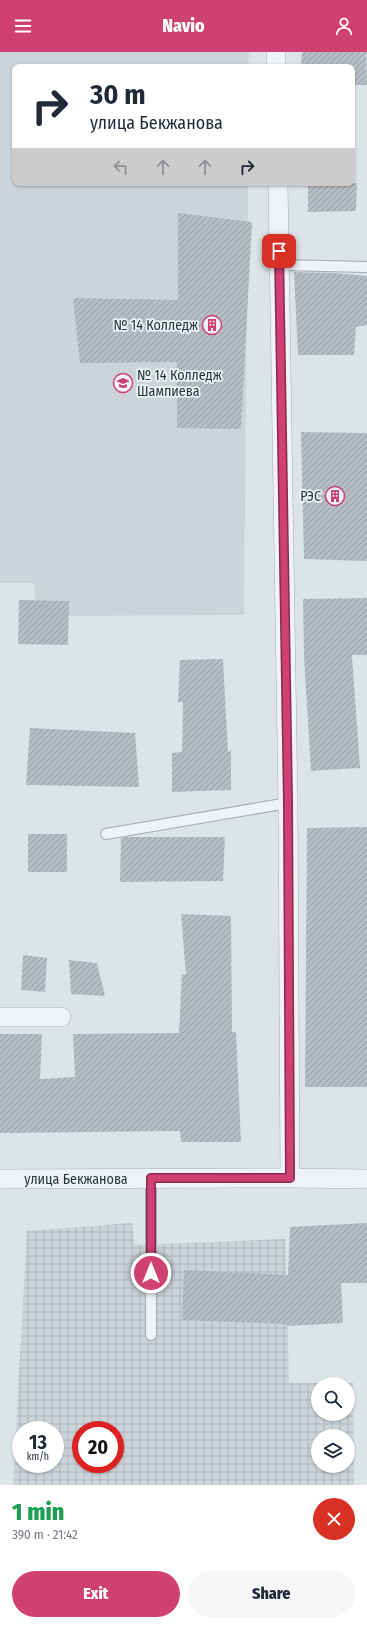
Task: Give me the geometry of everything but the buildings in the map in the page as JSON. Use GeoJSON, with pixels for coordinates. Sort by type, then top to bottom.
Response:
{"type":"FeatureCollection","features":[{"type":"Feature","properties":{"kind":"street"},"geometry":{"type":"LineString","coordinates":[[276,52],[276,64]]}},
{"type":"Feature","properties":{"kind":"street"},"geometry":{"type":"LineString","coordinates":[[278,186],[288,803],[290,1178]]}},
{"type":"Feature","properties":{"kind":"street"},"geometry":{"type":"LineString","coordinates":[[0,1017],[61,1017]]}},
{"type":"Feature","properties":{"kind":"street","name":"улица Бекжанова"},"geometry":{"type":"LineString","coordinates":[[0,1179],[367,1179]]}},
{"type":"Feature","properties":{"kind":"lane"},"geometry":{"type":"LineString","coordinates":[[280,265],[367,267]]}},
{"type":"Feature","properties":{"kind":"lane"},"geometry":{"type":"LineString","coordinates":[[106,834],[288,803]]}},
{"type":"Feature","properties":{"kind":"lane"},"geometry":{"type":"LineString","coordinates":[[151,1178],[151,1335]]}},
{"type":"Feature","properties":{"kind":"shaded area","name":"№ 14 Колледж Шампиева"},"geometry":{"type":"Polygon","coordinates":[[[0,52],[249,52],[248,64],[12,64],[12,186],[248,186],[244,615],[37,616],[34,583],[0,583],[0,52]]]}},
{"type":"Feature","properties":{"kind":"shaded area"},"geometry":{"type":"Polygon","coordinates":[[[132,1223],[134,1245],[285,1239],[289,1383],[311,1383],[311,1421],[353,1421],[353,1429],[311,1429],[311,1473],[354,1473],[354,1485],[13,1485],[14,1473],[64,1473],[64,1421],[17,1421],[27,1231],[132,1223]]]}},
{"type":"Feature","properties":{"kind":"place","name":"№ 14 Колледж"},"geometry":{"type":"Point","coordinates":[212,325]}},
{"type":"Feature","properties":{"kind":"place","name":"№ 14 Колледж Шампиева"},"geometry":{"type":"Point","coordinates":[123,383]}},
{"type":"Feature","properties":{"kind":"place","name":"РЭС"},"geometry":{"type":"Point","coordinates":[335,496]}},
{"type":"Feature","properties":{"kind":"route"},"geometry":{"type":"LineString","coordinates":[[151,1273],[151,1178],[290,1178],[288,803],[279,251]]}}]}
